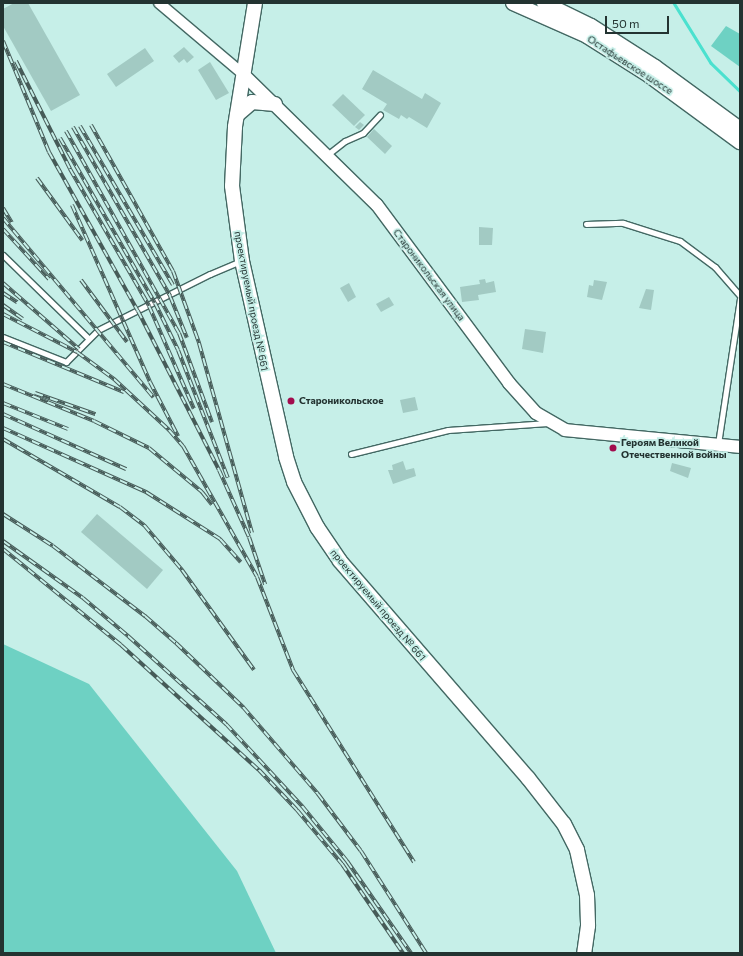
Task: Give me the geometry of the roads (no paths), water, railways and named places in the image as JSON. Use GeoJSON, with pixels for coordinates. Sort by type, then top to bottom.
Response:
{"type":"FeatureCollection","features":[{"type":"Feature","properties":{"kind":"main road","name":"проектируемый проезд № 661"},"geometry":{"type":"LineString","coordinates":[[255,3],[237,115],[232,186],[242,261],[277,428],[300,495],[317,527],[340,562],[533,784],[564,824],[577,850],[587,894],[588,926],[584,953]]}},
{"type":"Feature","properties":{"kind":"main road","name":"Остафьевское шоссе"},"geometry":{"type":"LineString","coordinates":[[513,3],[587,36],[650,76],[740,142]]}},
{"type":"Feature","properties":{"kind":"main road","name":"Остафьевское шоссе"},"geometry":{"type":"LineString","coordinates":[[544,3],[591,26],[655,67],[740,130]]}},
{"type":"Feature","properties":{"kind":"main road"},"geometry":{"type":"LineString","coordinates":[[237,115],[252,102],[275,104]]}},
{"type":"Feature","properties":{"kind":"street","name":"Староникольская улица"},"geometry":{"type":"LineString","coordinates":[[159,3],[243,74],[377,205],[509,383],[528,405],[549,423],[565,430],[740,447]]}},
{"type":"Feature","properties":{"kind":"lane"},"geometry":{"type":"LineString","coordinates":[[327,155],[345,141],[363,133],[380,115]]}},
{"type":"Feature","properties":{"kind":"lane"},"geometry":{"type":"LineString","coordinates":[[586,224],[623,223],[680,241],[715,267],[740,296]]}},
{"type":"Feature","properties":{"kind":"lane"},"geometry":{"type":"LineString","coordinates":[[3,255],[88,338]]}},
{"type":"Feature","properties":{"kind":"lane"},"geometry":{"type":"LineString","coordinates":[[3,337],[66,362],[88,338],[98,330],[210,274],[242,261]]}},
{"type":"Feature","properties":{"kind":"lane"},"geometry":{"type":"LineString","coordinates":[[718,445],[740,299]]}},
{"type":"Feature","properties":{"kind":"lane"},"geometry":{"type":"LineString","coordinates":[[351,454],[448,430],[549,423]]}},
{"type":"Feature","properties":{"kind":"waterway"},"geometry":{"type":"LineString","coordinates":[[674,3],[711,63],[740,91]]}},
{"type":"Feature","properties":{"kind":"railway"},"geometry":{"type":"LineString","coordinates":[[3,41],[49,152],[138,311],[219,470],[249,537],[265,584]]}},
{"type":"Feature","properties":{"kind":"railway"},"geometry":{"type":"LineString","coordinates":[[16,61],[70,169],[149,306],[194,409]]}},
{"type":"Feature","properties":{"kind":"railway"},"geometry":{"type":"LineString","coordinates":[[91,125],[173,271],[199,343],[252,533]]}},
{"type":"Feature","properties":{"kind":"railway"},"geometry":{"type":"LineString","coordinates":[[80,126],[173,285]]}},
{"type":"Feature","properties":{"kind":"railway"},"geometry":{"type":"LineString","coordinates":[[73,127],[170,296],[187,338]]}},
{"type":"Feature","properties":{"kind":"railway"},"geometry":{"type":"LineString","coordinates":[[66,131],[179,333],[212,422]]}},
{"type":"Feature","properties":{"kind":"railway"},"geometry":{"type":"LineString","coordinates":[[60,138],[155,303],[178,350],[228,478]]}},
{"type":"Feature","properties":{"kind":"railway"},"geometry":{"type":"LineString","coordinates":[[37,178],[82,240]]}},
{"type":"Feature","properties":{"kind":"railway"},"geometry":{"type":"LineString","coordinates":[[72,205],[150,382],[178,436]]}},
{"type":"Feature","properties":{"kind":"railway"},"geometry":{"type":"LineString","coordinates":[[3,208],[12,223]]}},
{"type":"Feature","properties":{"kind":"railway"},"geometry":{"type":"LineString","coordinates":[[3,218],[153,397]]}},
{"type":"Feature","properties":{"kind":"railway"},"geometry":{"type":"LineString","coordinates":[[3,229],[49,279]]}},
{"type":"Feature","properties":{"kind":"railway"},"geometry":{"type":"LineString","coordinates":[[81,280],[127,342]]}},
{"type":"Feature","properties":{"kind":"railway"},"geometry":{"type":"LineString","coordinates":[[3,283],[79,349]]}},
{"type":"Feature","properties":{"kind":"railway"},"geometry":{"type":"LineString","coordinates":[[3,293],[17,302]]}},
{"type":"Feature","properties":{"kind":"railway"},"geometry":{"type":"LineString","coordinates":[[3,305],[23,319]]}},
{"type":"Feature","properties":{"kind":"railway"},"geometry":{"type":"LineString","coordinates":[[3,314],[77,352],[114,379],[169,430],[183,446],[257,577],[293,670],[414,862]]}},
{"type":"Feature","properties":{"kind":"railway"},"geometry":{"type":"LineString","coordinates":[[3,342],[124,392]]}},
{"type":"Feature","properties":{"kind":"railway"},"geometry":{"type":"LineString","coordinates":[[3,384],[94,421],[149,448],[202,492],[212,505]]}},
{"type":"Feature","properties":{"kind":"railway"},"geometry":{"type":"LineString","coordinates":[[35,393],[95,414]]}},
{"type":"Feature","properties":{"kind":"railway"},"geometry":{"type":"LineString","coordinates":[[3,403],[68,429]]}},
{"type":"Feature","properties":{"kind":"railway"},"geometry":{"type":"LineString","coordinates":[[3,414],[126,469]]}},
{"type":"Feature","properties":{"kind":"railway"},"geometry":{"type":"LineString","coordinates":[[3,428],[146,492],[220,539],[241,562]]}},
{"type":"Feature","properties":{"kind":"railway"},"geometry":{"type":"LineString","coordinates":[[3,439],[120,507],[144,525],[182,570],[254,670]]}},
{"type":"Feature","properties":{"kind":"railway"},"geometry":{"type":"LineString","coordinates":[[3,514],[53,546],[145,616],[176,643],[243,707],[318,794],[361,851],[426,953]]}},
{"type":"Feature","properties":{"kind":"railway"},"geometry":{"type":"LineString","coordinates":[[3,541],[83,598],[128,636],[226,724],[302,806],[347,861],[411,953]]}},
{"type":"Feature","properties":{"kind":"railway"},"geometry":{"type":"LineString","coordinates":[[3,549],[121,645],[259,770],[297,810],[342,864],[403,953]]}},
{"type":"Feature","properties":{"kind":"place","name":"Староникольское"},"geometry":{"type":"Point","coordinates":[291,401]}},
{"type":"Feature","properties":{"kind":"place","name":"Героям Великой Отечественной войны"},"geometry":{"type":"Point","coordinates":[613,448]}}]}
